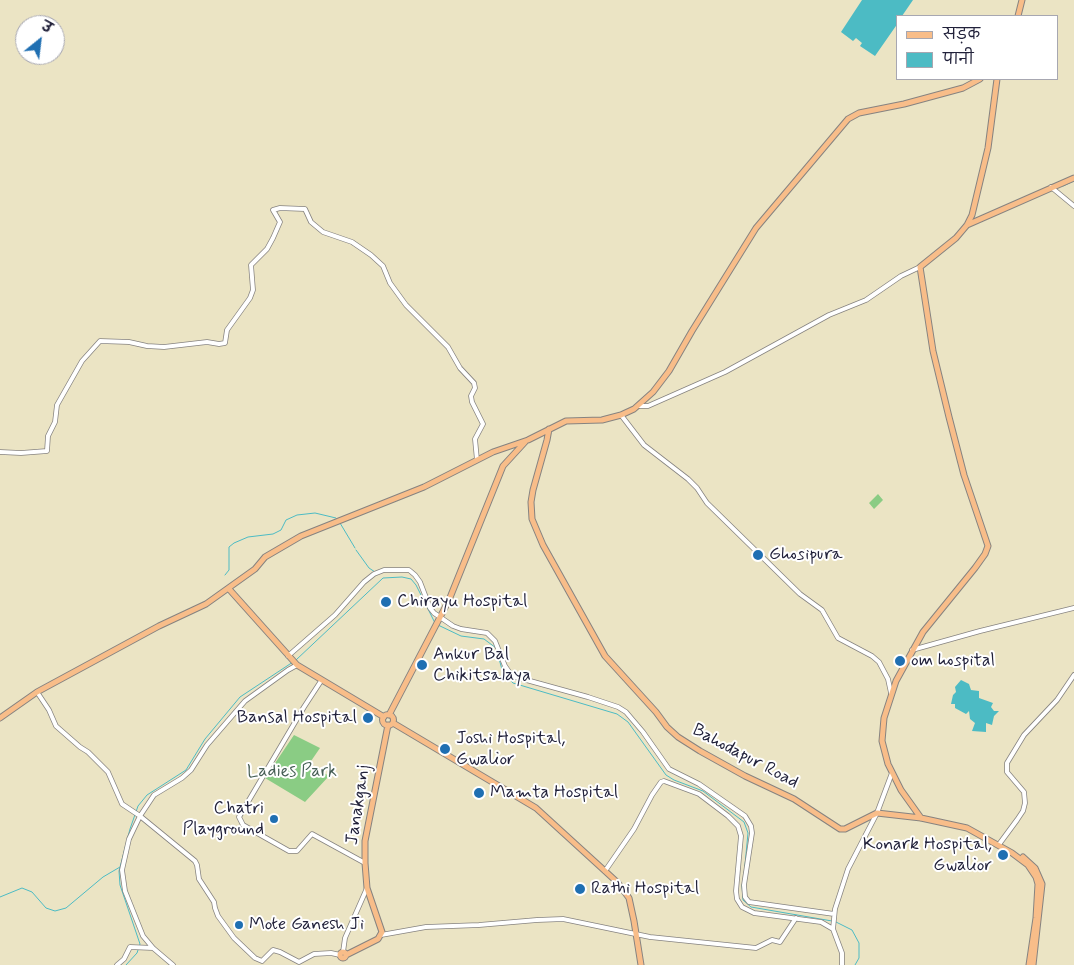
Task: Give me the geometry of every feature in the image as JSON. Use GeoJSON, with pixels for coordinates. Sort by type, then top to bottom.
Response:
{"type":"FeatureCollection","features":[{"type":"Feature","properties":{"kind":"main road"},"geometry":{"type":"LineString","coordinates":[[1018,15],[1022,0]]}},
{"type":"Feature","properties":{"kind":"main road"},"geometry":{"type":"LineString","coordinates":[[0,718],[37,692],[159,626],[206,604],[255,569],[265,558],[301,536],[424,487],[493,452],[528,440],[568,421],[602,420],[621,415],[638,406],[653,392],[669,371],[756,228],[848,119],[863,112],[904,104],[963,88],[978,80]]}},
{"type":"Feature","properties":{"kind":"main road"},"geometry":{"type":"LineString","coordinates":[[921,818],[911,806],[892,773],[882,741],[883,727],[891,693],[926,626],[975,568],[988,546],[964,475],[949,417],[935,358],[920,267],[956,238],[967,226],[974,211],[988,151],[997,80]]}},
{"type":"Feature","properties":{"kind":"main road"},"geometry":{"type":"LineString","coordinates":[[967,226],[1074,178]]}},
{"type":"Feature","properties":{"kind":"main road","name":"Bahodapur Road"},"geometry":{"type":"LineString","coordinates":[[549,429],[533,490],[531,502],[532,519],[543,545],[592,634],[605,656],[619,673],[678,737],[745,776],[794,799],[838,828],[845,829],[877,813]]}},
{"type":"Feature","properties":{"kind":"main road"},"geometry":{"type":"LineString","coordinates":[[528,440],[502,466],[460,576],[441,617],[386,716],[384,723],[390,724],[536,808],[618,883],[629,898],[641,965]]}},
{"type":"Feature","properties":{"kind":"main road"},"geometry":{"type":"LineString","coordinates":[[229,589],[296,664],[321,681],[386,716],[393,717],[390,724]]}},
{"type":"Feature","properties":{"kind":"main road","name":"Janakganj"},"geometry":{"type":"LineString","coordinates":[[381,935],[382,932],[367,888],[365,863],[366,833],[390,724]]}},
{"type":"Feature","properties":{"kind":"main road"},"geometry":{"type":"LineString","coordinates":[[877,813],[934,820],[967,828],[999,845],[1025,862],[1036,877],[1038,884],[1031,965]]}},
{"type":"Feature","properties":{"kind":"main road"},"geometry":{"type":"LineString","coordinates":[[934,820],[960,822],[1031,862],[1042,884],[1039,920],[1031,965]]}},
{"type":"Feature","properties":{"kind":"main road"},"geometry":{"type":"LineString","coordinates":[[343,957],[378,939],[381,935]]}},
{"type":"Feature","properties":{"kind":"street"},"geometry":{"type":"LineString","coordinates":[[1051,188],[1074,206]]}},
{"type":"Feature","properties":{"kind":"street"},"geometry":{"type":"LineString","coordinates":[[0,452],[47,451],[48,436],[55,422],[57,405],[82,361],[100,341],[129,342],[147,346],[207,342],[225,343],[227,330],[250,298],[253,290],[251,265],[267,249],[273,238],[280,222],[274,210],[280,208],[305,209],[311,222],[323,232],[352,242],[371,255],[383,266],[390,283],[406,306],[448,347],[460,368],[474,383],[475,388],[471,396],[472,402],[483,424],[475,439],[477,460]]}},
{"type":"Feature","properties":{"kind":"street"},"geometry":{"type":"LineString","coordinates":[[638,406],[648,406],[725,372],[829,315],[866,300],[901,276],[920,267]]}},
{"type":"Feature","properties":{"kind":"street"},"geometry":{"type":"LineString","coordinates":[[621,415],[640,441],[692,483],[706,502],[800,594],[822,610],[838,638],[872,656],[879,662],[888,679],[891,693]]}},
{"type":"Feature","properties":{"kind":"street"},"geometry":{"type":"LineString","coordinates":[[289,657],[335,615],[364,582],[376,573],[384,570],[404,569],[413,573],[420,582],[432,611],[453,626],[487,633],[497,644],[508,673],[515,678],[618,707],[626,712],[643,732],[673,774],[705,787],[749,820],[752,837],[744,885],[744,894],[747,899],[753,903],[834,915]]}},
{"type":"Feature","properties":{"kind":"street"},"geometry":{"type":"LineString","coordinates":[[912,650],[1074,608]]}},
{"type":"Feature","properties":{"kind":"street"},"geometry":{"type":"LineString","coordinates":[[173,965],[153,948],[143,936],[123,883],[122,870],[126,850],[138,815],[154,795],[182,778],[191,770],[207,745],[245,700],[296,664]]}},
{"type":"Feature","properties":{"kind":"street"},"geometry":{"type":"LineString","coordinates":[[1000,843],[1023,811],[1025,803],[1024,792],[1008,772],[1007,763],[1024,735],[1057,700],[1074,675]]}},
{"type":"Feature","properties":{"kind":"street"},"geometry":{"type":"LineString","coordinates":[[321,681],[239,817],[243,825],[289,851],[296,851],[312,834],[365,863]]}},
{"type":"Feature","properties":{"kind":"street"},"geometry":{"type":"LineString","coordinates":[[37,692],[49,710],[56,726],[88,752],[108,772],[119,800],[128,810],[138,815],[195,861],[199,879],[214,902],[218,916],[234,938],[257,960],[264,960],[273,950],[298,962],[314,954],[331,953],[343,957],[345,938],[367,888]]}},
{"type":"Feature","properties":{"kind":"street"},"geometry":{"type":"LineString","coordinates":[[842,965],[842,953],[833,927],[834,915],[848,869],[877,813],[892,773]]}},
{"type":"Feature","properties":{"kind":"street"},"geometry":{"type":"LineString","coordinates":[[605,871],[636,825],[661,782],[668,781],[673,774]]}},
{"type":"Feature","properties":{"kind":"street"},"geometry":{"type":"LineString","coordinates":[[668,781],[674,786],[692,791],[704,797],[728,816],[740,830],[736,891],[740,904],[754,912],[824,923],[833,927]]}},
{"type":"Feature","properties":{"kind":"street"},"geometry":{"type":"LineString","coordinates":[[381,935],[426,927],[537,920],[569,920],[636,935],[756,948],[772,940],[781,940],[796,918]]}},
{"type":"Feature","properties":{"kind":"street"},"geometry":{"type":"LineString","coordinates":[[118,965],[124,959],[129,948],[153,948]]}},
{"type":"Feature","properties":{"kind":"green space"},"geometry":{"type":"Polygon","coordinates":[[[878,494],[883,500],[874,509],[869,503],[878,494]]]}},
{"type":"Feature","properties":{"kind":"green space","name":"Ladies Park"},"geometry":{"type":"Polygon","coordinates":[[[294,735],[320,748],[309,764],[329,776],[305,802],[265,778],[294,735]]]}},
{"type":"Feature","properties":{"kind":"water"},"geometry":{"type":"Polygon","coordinates":[[[862,0],[913,0],[903,15],[896,15],[896,26],[875,56],[860,46],[862,43],[856,38],[853,41],[841,32],[862,0]]]}},
{"type":"Feature","properties":{"kind":"water"},"geometry":{"type":"Polygon","coordinates":[[[961,680],[969,684],[971,690],[979,691],[979,698],[993,703],[991,707],[994,711],[999,711],[994,716],[992,725],[986,723],[986,732],[972,731],[975,723],[970,719],[969,711],[966,714],[955,708],[955,704],[951,704],[953,695],[956,692],[955,687],[961,680]]]}},
{"type":"Feature","properties":{"kind":"waterway"},"geometry":{"type":"LineString","coordinates":[[1063,186],[1074,181]]}},
{"type":"Feature","properties":{"kind":"waterway"},"geometry":{"type":"LineString","coordinates":[[225,575],[229,570],[229,547],[234,543],[248,537],[273,534],[281,530],[286,520],[297,515],[315,513],[338,520]]}},
{"type":"Feature","properties":{"kind":"waterway"},"geometry":{"type":"LineString","coordinates":[[340,523],[355,548]]}},
{"type":"Feature","properties":{"kind":"waterway"},"geometry":{"type":"LineString","coordinates":[[356,550],[369,568],[375,572]]}},
{"type":"Feature","properties":{"kind":"waterway"},"geometry":{"type":"LineString","coordinates":[[296,660],[383,578],[402,577],[411,579],[416,585],[435,623]]}},
{"type":"Feature","properties":{"kind":"waterway"},"geometry":{"type":"LineString","coordinates":[[438,625],[461,636],[484,639],[496,648],[503,673],[513,683],[617,714],[628,722],[666,775],[703,791],[744,822],[748,833],[744,876]]}},
{"type":"Feature","properties":{"kind":"waterway"},"geometry":{"type":"LineString","coordinates":[[126,965],[137,953],[140,944],[120,885],[119,871],[138,806],[147,795],[186,770],[205,739],[240,697],[293,662]]}},
{"type":"Feature","properties":{"kind":"waterway"},"geometry":{"type":"LineString","coordinates":[[0,897],[22,888],[32,892],[46,908],[55,911],[66,908],[103,877],[120,867]]}},
{"type":"Feature","properties":{"kind":"waterway"},"geometry":{"type":"LineString","coordinates":[[742,885],[743,900],[751,907],[832,921]]}},
{"type":"Feature","properties":{"kind":"waterway"},"geometry":{"type":"LineString","coordinates":[[836,922],[852,930],[859,943],[859,958],[855,965]]}},
{"type":"Feature","properties":{"kind":"place","name":"Ghosipura"},"geometry":{"type":"Point","coordinates":[758,555]}},
{"type":"Feature","properties":{"kind":"place","name":"Chirayu Hospital"},"geometry":{"type":"Point","coordinates":[386,602]}},
{"type":"Feature","properties":{"kind":"place","name":"om hospital"},"geometry":{"type":"Point","coordinates":[900,661]}},
{"type":"Feature","properties":{"kind":"place","name":"Ankur Bal Chikitsalaya"},"geometry":{"type":"Point","coordinates":[422,665]}},
{"type":"Feature","properties":{"kind":"place","name":"Bansal Hospital"},"geometry":{"type":"Point","coordinates":[368,718]}},
{"type":"Feature","properties":{"kind":"place","name":"Joshi Hospital, Gwalior"},"geometry":{"type":"Point","coordinates":[445,749]}},
{"type":"Feature","properties":{"kind":"place","name":"Mamta Hospital"},"geometry":{"type":"Point","coordinates":[479,793]}},
{"type":"Feature","properties":{"kind":"place","name":"Chatri Playground"},"geometry":{"type":"Point","coordinates":[274,819]}},
{"type":"Feature","properties":{"kind":"place","name":"Konark Hospital, Gwalior"},"geometry":{"type":"Point","coordinates":[1003,855]}},
{"type":"Feature","properties":{"kind":"place","name":"Rathi Hospital"},"geometry":{"type":"Point","coordinates":[580,889]}},
{"type":"Feature","properties":{"kind":"place","name":"Mote Ganesh Ji"},"geometry":{"type":"Point","coordinates":[239,925]}}]}
